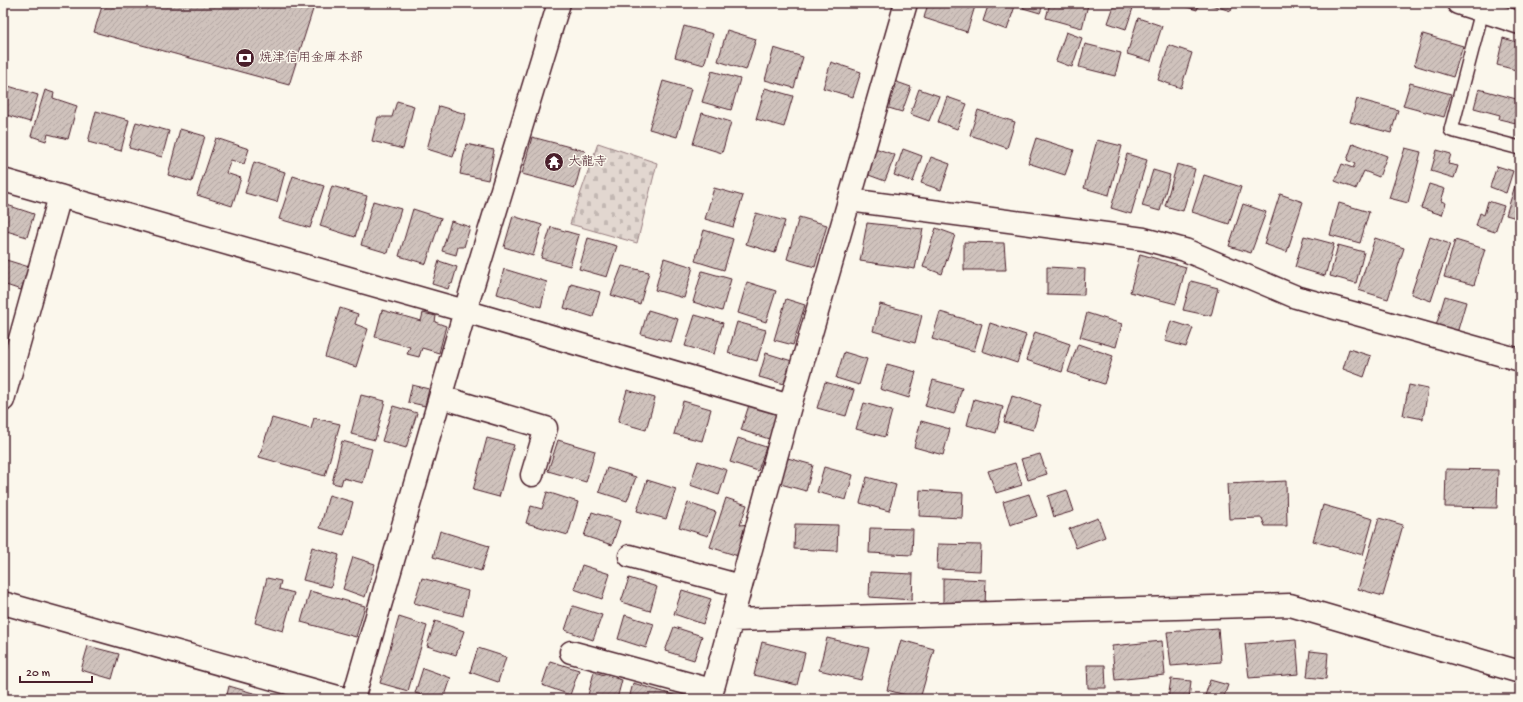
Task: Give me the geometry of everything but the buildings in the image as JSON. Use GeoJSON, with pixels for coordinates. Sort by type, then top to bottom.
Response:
{"type":"FeatureCollection","features":[{"type":"Feature","properties":{"kind":"street"},"geometry":{"type":"LineString","coordinates":[[353,699],[465,311],[559,3]]}},
{"type":"Feature","properties":{"kind":"street"},"geometry":{"type":"LineString","coordinates":[[571,652],[711,694],[790,406],[906,3]]}},
{"type":"Feature","properties":{"kind":"street"},"geometry":{"type":"LineString","coordinates":[[1458,3],[1520,22]]}},
{"type":"Feature","properties":{"kind":"street"},"geometry":{"type":"LineString","coordinates":[[3,180],[465,311],[790,406]]}},
{"type":"Feature","properties":{"kind":"street"},"geometry":{"type":"LineString","coordinates":[[3,400],[60,196]]}},
{"type":"Feature","properties":{"kind":"street"},"geometry":{"type":"LineString","coordinates":[[849,200],[1144,239],[1185,250],[1296,297],[1520,360]]}},
{"type":"Feature","properties":{"kind":"street"},"geometry":{"type":"LineString","coordinates":[[441,397],[546,428],[532,475]]}},
{"type":"Feature","properties":{"kind":"street"},"geometry":{"type":"LineString","coordinates":[[630,556],[741,586]]}},
{"type":"Feature","properties":{"kind":"street"},"geometry":{"type":"LineString","coordinates":[[3,603],[345,699]]}},
{"type":"Feature","properties":{"kind":"street"},"geometry":{"type":"LineString","coordinates":[[732,620],[1290,605],[1520,672]]}},
{"type":"Feature","properties":{"kind":"lane"},"geometry":{"type":"LineString","coordinates":[[1482,11],[1451,130],[1520,148]]}},
{"type":"Feature","properties":{"kind":"green space"},"geometry":{"type":"Polygon","coordinates":[[[598,143],[657,163],[637,243],[570,224],[598,143]]]}},
{"type":"Feature","properties":{"kind":"place","name":"焼津信用金庫本部"},"geometry":{"type":"Point","coordinates":[245,58]}},
{"type":"Feature","properties":{"kind":"place","name":"大龍寺"},"geometry":{"type":"Point","coordinates":[554,162]}}]}
